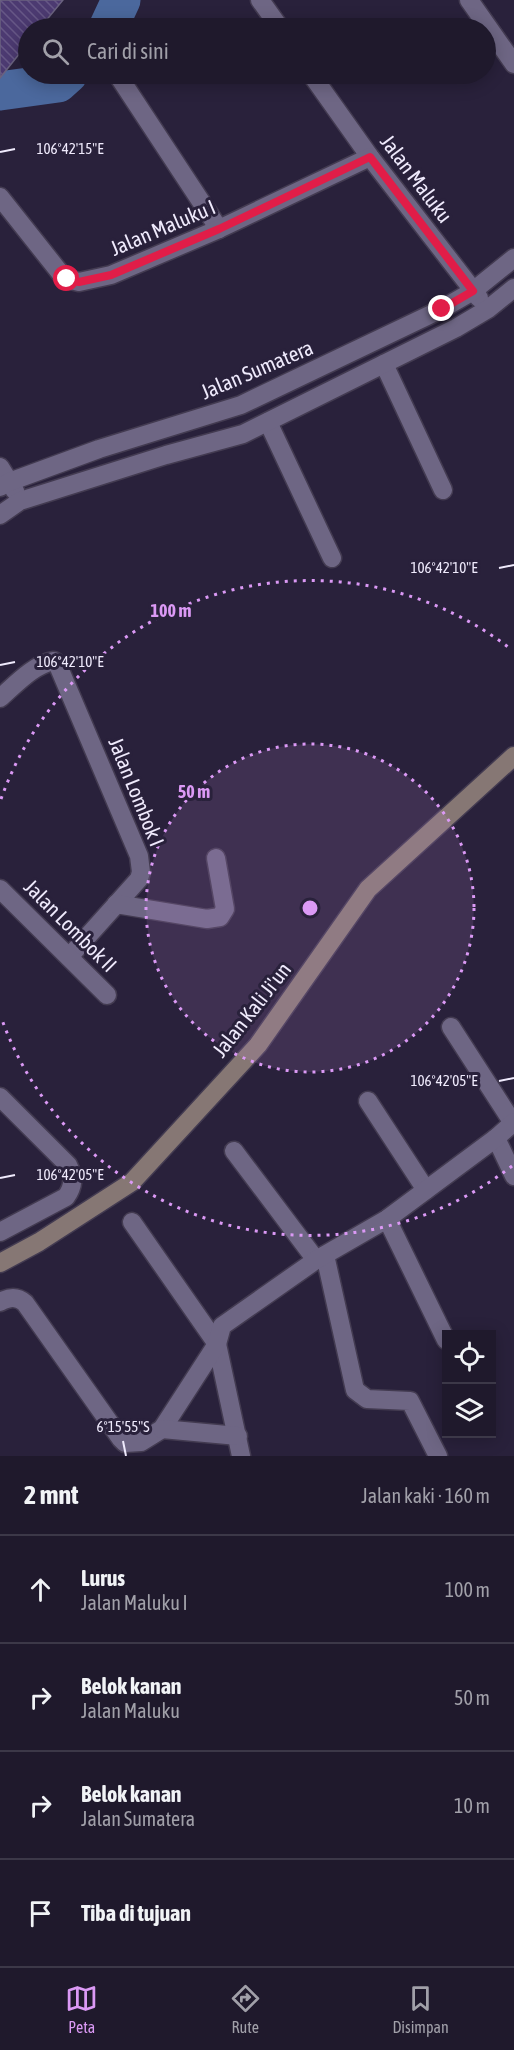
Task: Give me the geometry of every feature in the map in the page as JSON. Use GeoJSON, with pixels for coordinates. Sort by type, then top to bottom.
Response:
{"type":"FeatureCollection","features":[{"type":"Feature","properties":{"kind":"street"},"geometry":{"type":"LineString","coordinates":[[260,0],[273,18]]}},
{"type":"Feature","properties":{"kind":"street"},"geometry":{"type":"LineString","coordinates":[[469,0],[483,18]]}},
{"type":"Feature","properties":{"kind":"street"},"geometry":{"type":"LineString","coordinates":[[496,35],[511,54]]}},
{"type":"Feature","properties":{"kind":"street"},"geometry":{"type":"LineString","coordinates":[[124,84],[219,229]]}},
{"type":"Feature","properties":{"kind":"street","name":"Jalan Maluku"},"geometry":{"type":"LineString","coordinates":[[318,84],[370,157],[488,309]]}},
{"type":"Feature","properties":{"kind":"street","name":"Jalan Maluku I"},"geometry":{"type":"LineString","coordinates":[[0,197],[61,274],[74,281],[111,275],[219,229],[370,157]]}},
{"type":"Feature","properties":{"kind":"street","name":"Jalan Sumatera"},"geometry":{"type":"LineString","coordinates":[[3,479],[242,405],[373,343],[473,291],[514,258]]}},
{"type":"Feature","properties":{"kind":"street"},"geometry":{"type":"LineString","coordinates":[[0,515],[20,501],[166,455],[243,434],[488,309],[514,288]]}},
{"type":"Feature","properties":{"kind":"street"},"geometry":{"type":"LineString","coordinates":[[384,364],[443,490]]}},
{"type":"Feature","properties":{"kind":"street"},"geometry":{"type":"LineString","coordinates":[[268,422],[332,558]]}},
{"type":"Feature","properties":{"kind":"street"},"geometry":{"type":"LineString","coordinates":[[3,479],[20,501]]}},
{"type":"Feature","properties":{"kind":"street","name":"Jalan Lombok I"},"geometry":{"type":"LineString","coordinates":[[0,698],[46,662],[57,663],[139,856],[141,872],[139,879],[69,957]]}},
{"type":"Feature","properties":{"kind":"street","name":"Jalan Kali Ji'un"},"geometry":{"type":"LineString","coordinates":[[0,1263],[39,1242],[132,1182],[258,1045],[368,889],[514,756]]}},
{"type":"Feature","properties":{"kind":"street"},"geometry":{"type":"LineString","coordinates":[[116,904],[207,919],[220,917],[225,909],[216,858]]}},
{"type":"Feature","properties":{"kind":"street","name":"Jalan Lombok II"},"geometry":{"type":"LineString","coordinates":[[0,889],[107,996]]}},
{"type":"Feature","properties":{"kind":"street"},"geometry":{"type":"LineString","coordinates":[[0,1302],[14,1298],[25,1303],[125,1443],[141,1442],[162,1429],[216,1344],[222,1326],[320,1258],[387,1219],[513,1123],[451,1027]]}},
{"type":"Feature","properties":{"kind":"street"},"geometry":{"type":"LineString","coordinates":[[0,1097],[68,1165],[73,1174],[72,1188],[66,1197],[0,1232]]}},
{"type":"Feature","properties":{"kind":"street"},"geometry":{"type":"LineString","coordinates":[[368,1101],[426,1190]]}},
{"type":"Feature","properties":{"kind":"street"},"geometry":{"type":"LineString","coordinates":[[496,1138],[514,1176]]}},
{"type":"Feature","properties":{"kind":"street"},"geometry":{"type":"LineString","coordinates":[[234,1151],[320,1258],[356,1390],[367,1400],[410,1401],[438,1456]]}},
{"type":"Feature","properties":{"kind":"street"},"geometry":{"type":"LineString","coordinates":[[387,1219],[442,1330]]}},
{"type":"Feature","properties":{"kind":"street"},"geometry":{"type":"LineString","coordinates":[[132,1222],[216,1344],[241,1456]]}},
{"type":"Feature","properties":{"kind":"street"},"geometry":{"type":"LineString","coordinates":[[162,1429],[238,1436]]}},
{"type":"Feature","properties":{"kind":"building"},"geometry":{"type":"Polygon","coordinates":[[[0,0],[63,0],[48,18],[18,18],[18,56],[0,78],[0,0]]]}},
{"type":"Feature","properties":{"kind":"waterway"},"geometry":{"type":"LineString","coordinates":[[113,18],[121,0]]}},
{"type":"Feature","properties":{"kind":"waterway"},"geometry":{"type":"LineString","coordinates":[[0,91],[51,84]]}},
{"type":"Feature","properties":{"kind":"route"},"geometry":{"type":"LineString","coordinates":[[67,279],[79,282],[111,275],[219,229],[370,157],[473,291],[442,309]]}}]}
